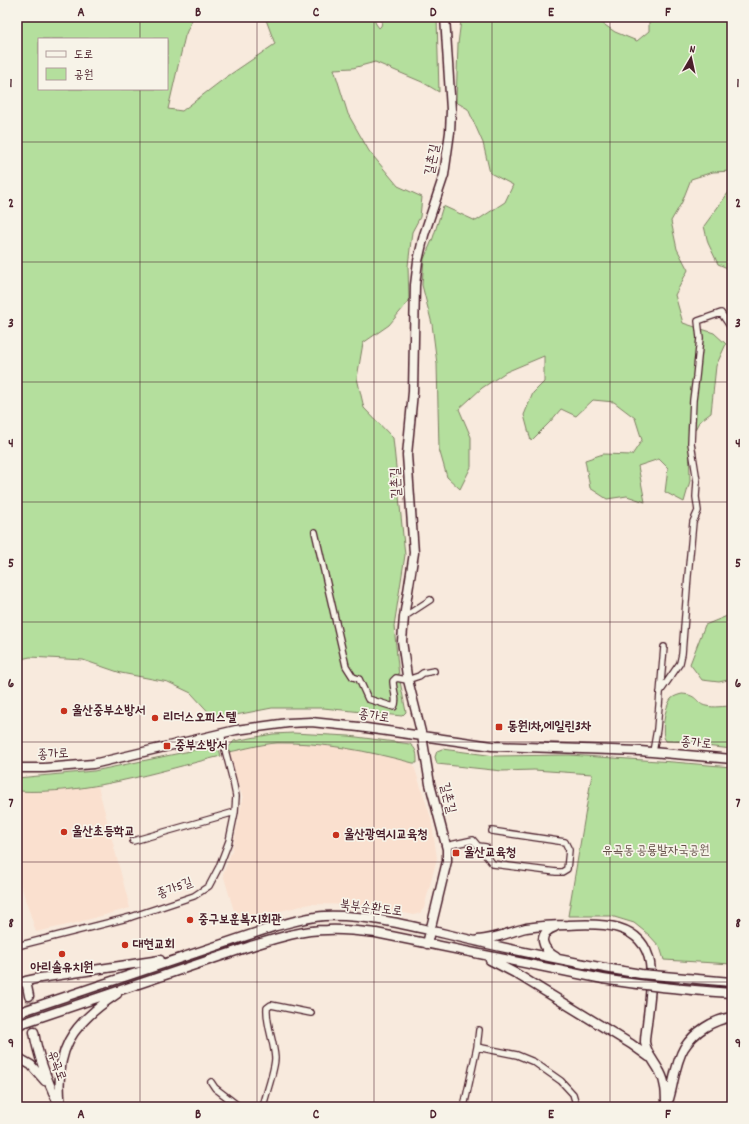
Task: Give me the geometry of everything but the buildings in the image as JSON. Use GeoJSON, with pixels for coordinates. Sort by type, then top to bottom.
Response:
{"type":"FeatureCollection","features":[{"type":"Feature","properties":{"kind":"main road","name":"길촌길"},"geometry":{"type":"LineString","coordinates":[[427,944],[447,861],[446,846],[430,784],[422,736],[407,680],[402,641],[404,617],[414,553],[407,455],[412,392],[415,286],[418,261],[424,234],[444,175],[450,132],[451,110],[445,17]]}},
{"type":"Feature","properties":{"kind":"main road","name":"종가로"},"geometry":{"type":"LineString","coordinates":[[17,768],[44,768],[93,764],[259,726],[311,722],[492,746],[652,752],[732,759]]}},
{"type":"Feature","properties":{"kind":"main road","name":"북부순환도로"},"geometry":{"type":"LineString","coordinates":[[17,1013],[276,926],[323,916],[378,920],[561,960],[605,968],[649,975],[731,982]]}},
{"type":"Feature","properties":{"kind":"main road"},"geometry":{"type":"LineString","coordinates":[[467,939],[491,939],[525,928],[597,924],[613,926],[628,932],[635,937],[645,948],[650,963],[651,983],[645,1043],[650,1056],[664,1081],[666,1107]]}},
{"type":"Feature","properties":{"kind":"main road"},"geometry":{"type":"LineString","coordinates":[[560,925],[548,930],[545,933],[543,941],[549,953],[561,960]]}},
{"type":"Feature","properties":{"kind":"main road","name":"북부순환도로"},"geometry":{"type":"LineString","coordinates":[[17,1025],[280,937],[302,932],[325,930],[347,930],[376,933],[603,979],[679,990],[732,993]]}},
{"type":"Feature","properties":{"kind":"main road"},"geometry":{"type":"LineString","coordinates":[[475,954],[515,973],[632,1044],[647,1055],[655,1064]]}},
{"type":"Feature","properties":{"kind":"main road"},"geometry":{"type":"LineString","coordinates":[[17,984],[26,981],[184,956]]}},
{"type":"Feature","properties":{"kind":"main road"},"geometry":{"type":"LineString","coordinates":[[26,981],[30,996]]}},
{"type":"Feature","properties":{"kind":"main road"},"geometry":{"type":"LineString","coordinates":[[61,1107],[60,1070],[66,1045],[73,1032],[98,1008],[126,988]]}},
{"type":"Feature","properties":{"kind":"main road"},"geometry":{"type":"LineString","coordinates":[[666,1107],[684,1049],[703,1028],[717,1021],[732,1017]]}},
{"type":"Feature","properties":{"kind":"main road","name":"유곡로"},"geometry":{"type":"LineString","coordinates":[[34,1032],[42,1066],[52,1091],[61,1107]]}},
{"type":"Feature","properties":{"kind":"main road"},"geometry":{"type":"LineString","coordinates":[[17,1057],[38,1072],[52,1091]]}},
{"type":"Feature","properties":{"kind":"street"},"geometry":{"type":"LineString","coordinates":[[660,692],[680,664],[693,522],[698,511],[696,497],[697,481],[691,443],[693,400],[700,338],[698,321],[721,313],[732,329]]}},
{"type":"Feature","properties":{"kind":"street"},"geometry":{"type":"LineString","coordinates":[[314,532],[346,666],[353,677],[359,679],[368,699],[394,707],[396,703],[393,681],[396,678],[407,680],[423,673],[434,671]]}},
{"type":"Feature","properties":{"kind":"street"},"geometry":{"type":"LineString","coordinates":[[404,617],[430,600]]}},
{"type":"Feature","properties":{"kind":"street"},"geometry":{"type":"LineString","coordinates":[[652,752],[657,729],[664,647]]}},
{"type":"Feature","properties":{"kind":"street","name":"종가5길"},"geometry":{"type":"LineString","coordinates":[[17,946],[131,917],[194,896],[209,886],[219,867],[229,841],[235,812],[236,796],[221,734]]}},
{"type":"Feature","properties":{"kind":"street"},"geometry":{"type":"LineString","coordinates":[[133,842],[235,812]]}},
{"type":"Feature","properties":{"kind":"street"},"geometry":{"type":"LineString","coordinates":[[446,846],[473,840],[493,864],[556,872],[562,872],[567,869],[569,850],[565,842],[492,831]]}},
{"type":"Feature","properties":{"kind":"street"},"geometry":{"type":"LineString","coordinates":[[478,846],[486,847]]}},
{"type":"Feature","properties":{"kind":"street"},"geometry":{"type":"LineString","coordinates":[[264,1107],[275,1060],[267,1018],[267,1008],[270,1005],[311,1013]]}},
{"type":"Feature","properties":{"kind":"street"},"geometry":{"type":"LineString","coordinates":[[464,1107],[477,1047],[479,1030]]}},
{"type":"Feature","properties":{"kind":"street"},"geometry":{"type":"LineString","coordinates":[[477,1047],[517,1055],[534,1062],[561,1081],[573,1094],[577,1107]]}},
{"type":"Feature","properties":{"kind":"street"},"geometry":{"type":"LineString","coordinates":[[211,1082],[215,1088],[237,1104],[238,1107]]}},
{"type":"Feature","properties":{"kind":"shaded area"},"geometry":{"type":"Polygon","coordinates":[[[276,743],[311,744],[354,749],[413,763],[431,818],[437,858],[424,908],[420,913],[414,915],[366,905],[310,904],[237,921],[223,874],[232,850],[243,798],[229,759],[229,752],[276,743]]]}},
{"type":"Feature","properties":{"kind":"shaded area","name":"울산초등학교"},"geometry":{"type":"Polygon","coordinates":[[[98,786],[130,908],[36,932],[17,873],[17,791],[40,792],[98,786]]]}},
{"type":"Feature","properties":{"kind":"green space"},"geometry":{"type":"Polygon","coordinates":[[[17,17],[193,17],[185,36],[168,109],[182,111],[225,78],[275,44],[265,17],[373,17],[379,28],[383,17],[437,17],[439,92],[422,82],[375,62],[353,68],[334,69],[348,114],[369,151],[398,186],[422,197],[420,217],[412,232],[408,266],[409,301],[389,325],[363,343],[357,378],[364,408],[393,438],[405,555],[394,626],[399,676],[406,712],[402,716],[323,708],[272,708],[215,719],[191,693],[168,682],[121,673],[83,660],[30,657],[17,660],[17,17]]]}},
{"type":"Feature","properties":{"kind":"green space"},"geometry":{"type":"Polygon","coordinates":[[[463,17],[593,17],[615,32],[637,41],[649,31],[649,17],[732,17],[732,171],[713,172],[691,179],[682,202],[671,221],[677,249],[688,270],[675,295],[683,323],[714,333],[726,344],[716,366],[711,413],[699,422],[689,441],[690,481],[684,502],[665,492],[668,468],[659,459],[638,466],[645,502],[627,496],[607,499],[590,488],[585,460],[603,454],[632,455],[642,440],[635,418],[614,402],[593,400],[576,416],[561,409],[531,441],[524,415],[533,393],[544,382],[544,356],[506,372],[482,388],[459,409],[471,437],[471,467],[460,489],[447,477],[439,449],[437,364],[432,324],[422,285],[424,259],[433,238],[443,206],[476,221],[505,202],[513,185],[490,173],[483,143],[468,109],[456,102],[458,44],[461,20],[463,17]]]}},
{"type":"Feature","properties":{"kind":"green space"},"geometry":{"type":"Polygon","coordinates":[[[732,172],[732,270],[718,264],[708,243],[704,226],[731,189],[732,172]]]}},
{"type":"Feature","properties":{"kind":"green space"},"geometry":{"type":"Polygon","coordinates":[[[732,614],[732,679],[719,682],[702,680],[690,664],[705,625],[732,614]]]}},
{"type":"Feature","properties":{"kind":"green space"},"geometry":{"type":"Polygon","coordinates":[[[682,694],[692,696],[706,706],[732,706],[732,749],[705,746],[695,742],[666,741],[664,738],[663,727],[667,708],[671,699],[682,694]]]}},
{"type":"Feature","properties":{"kind":"green space"},"geometry":{"type":"Polygon","coordinates":[[[293,733],[349,736],[410,744],[416,752],[417,763],[345,748],[294,743],[259,745],[229,752],[228,748],[234,741],[273,734],[293,733]]]}},
{"type":"Feature","properties":{"kind":"green space"},"geometry":{"type":"Polygon","coordinates":[[[214,746],[219,749],[221,756],[120,781],[69,789],[17,791],[17,778],[94,771],[214,746]]]}},
{"type":"Feature","properties":{"kind":"green space","name":"유곡동 공룡발자국공원"},"geometry":{"type":"Polygon","coordinates":[[[442,749],[495,756],[569,755],[732,767],[732,964],[664,960],[660,947],[649,935],[634,923],[611,916],[568,916],[592,774],[534,770],[502,771],[437,764],[435,757],[437,751],[442,749]]]}},
{"type":"Feature","properties":{"kind":"tunnel"},"geometry":{"type":"LineString","coordinates":[[29,996],[34,1032]]}},
{"type":"Feature","properties":{"kind":"place","name":"울산중부소방서"},"geometry":{"type":"Point","coordinates":[64,711]}},
{"type":"Feature","properties":{"kind":"place","name":"리더스오피스텔"},"geometry":{"type":"Point","coordinates":[155,718]}},
{"type":"Feature","properties":{"kind":"place","name":"동원1차,에일린3차"},"geometry":{"type":"Point","coordinates":[499,727]}},
{"type":"Feature","properties":{"kind":"place","name":"중부소방서"},"geometry":{"type":"Point","coordinates":[167,746]}},
{"type":"Feature","properties":{"kind":"place","name":"울산초등학교"},"geometry":{"type":"Point","coordinates":[64,832]}},
{"type":"Feature","properties":{"kind":"place","name":"울산광역시교육청"},"geometry":{"type":"Point","coordinates":[336,835]}},
{"type":"Feature","properties":{"kind":"place","name":"울산교육청"},"geometry":{"type":"Point","coordinates":[456,853]}},
{"type":"Feature","properties":{"kind":"place","name":"중구보훈복지회관"},"geometry":{"type":"Point","coordinates":[190,920]}},
{"type":"Feature","properties":{"kind":"place","name":"대현교회"},"geometry":{"type":"Point","coordinates":[125,945]}},
{"type":"Feature","properties":{"kind":"place","name":"아리솔유치원"},"geometry":{"type":"Point","coordinates":[62,954]}}]}
